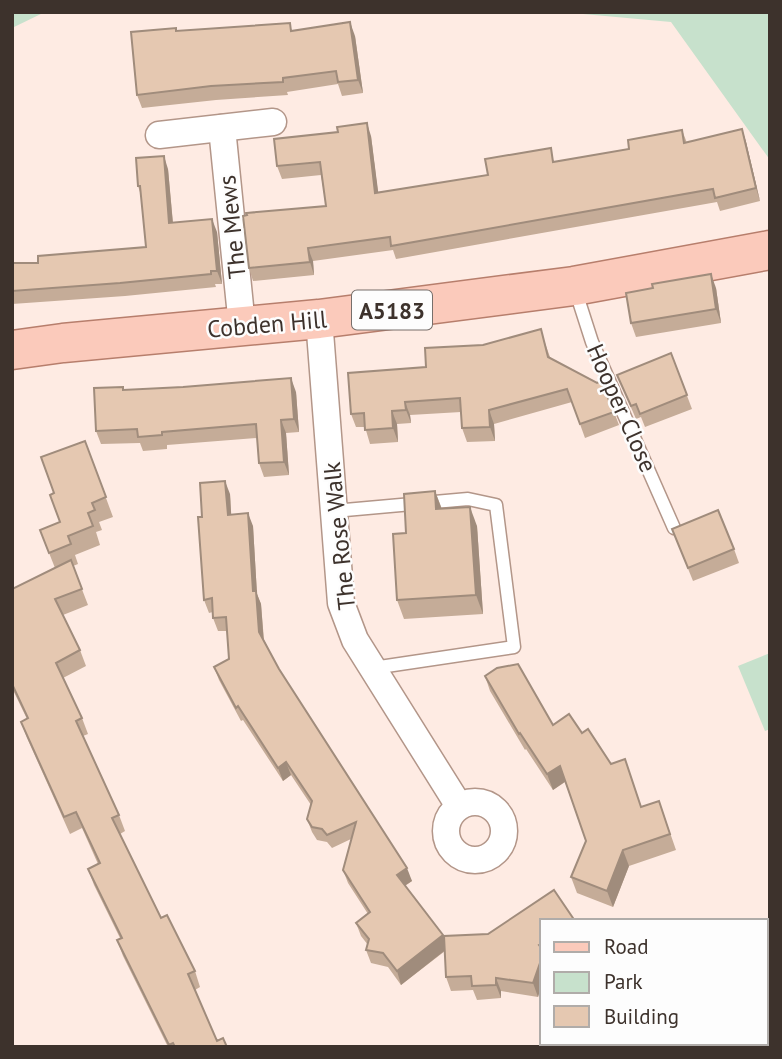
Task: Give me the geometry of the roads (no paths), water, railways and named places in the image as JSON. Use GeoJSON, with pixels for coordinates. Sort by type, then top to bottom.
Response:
{"type":"FeatureCollection","features":[{"type":"Feature","properties":{"kind":"main road","name":"Cobden Hill"},"geometry":{"type":"LineString","coordinates":[[12,350],[319,319],[574,286],[770,250]]}},
{"type":"Feature","properties":{"kind":"street"},"geometry":{"type":"LineString","coordinates":[[159,135],[273,122]]}},
{"type":"Feature","properties":{"kind":"street","name":"The Mews"},"geometry":{"type":"LineString","coordinates":[[222,128],[242,326]]}},
{"type":"Feature","properties":{"kind":"street","name":"The Rose Walk"},"geometry":{"type":"LineString","coordinates":[[319,319],[341,603],[355,640],[459,806]]}},
{"type":"Feature","properties":{"kind":"lane","name":"Hooper Close"},"geometry":{"type":"LineString","coordinates":[[574,286],[592,342],[674,528]]}},
{"type":"Feature","properties":{"kind":"lane"},"geometry":{"type":"LineString","coordinates":[[334,510],[468,499],[496,505],[514,647],[373,668]]}}]}
